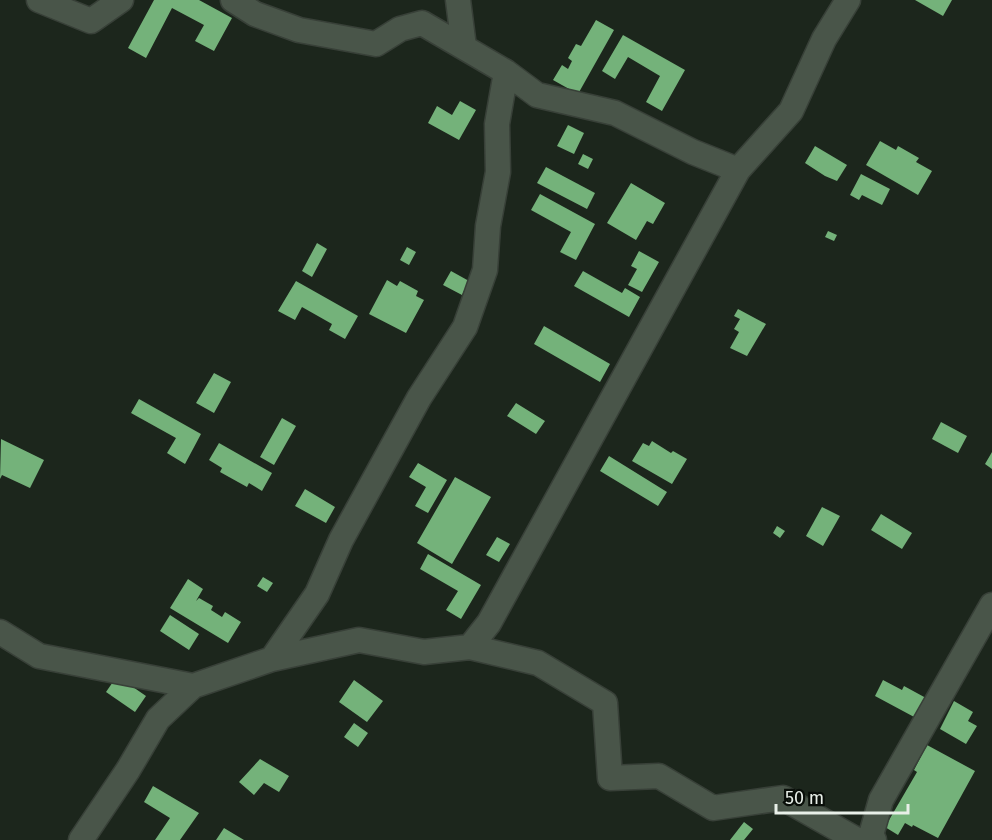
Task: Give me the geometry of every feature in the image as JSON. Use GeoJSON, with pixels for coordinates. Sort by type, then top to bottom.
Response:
{"type":"FeatureCollection","features":[{"type":"Feature","properties":{"kind":"street"},"geometry":{"type":"LineString","coordinates":[[39,0],[91,21],[121,0]]}},
{"type":"Feature","properties":{"kind":"street"},"geometry":{"type":"LineString","coordinates":[[233,0],[255,15],[299,30],[376,44],[400,29],[422,23],[506,72],[537,95],[615,112],[693,152],[738,170]]}},
{"type":"Feature","properties":{"kind":"street"},"geometry":{"type":"LineString","coordinates":[[458,0],[464,47]]}},
{"type":"Feature","properties":{"kind":"street"},"geometry":{"type":"LineString","coordinates":[[470,647],[489,623],[738,170],[791,111],[824,39],[848,0]]}},
{"type":"Feature","properties":{"kind":"street"},"geometry":{"type":"LineString","coordinates":[[272,659],[317,594],[341,540],[419,398],[465,327],[485,270],[488,226],[498,172],[497,124],[506,72]]}},
{"type":"Feature","properties":{"kind":"street"},"geometry":{"type":"LineString","coordinates":[[874,840],[871,835],[881,800],[992,605]]}},
{"type":"Feature","properties":{"kind":"street"},"geometry":{"type":"LineString","coordinates":[[0,632],[39,656],[193,686]]}},
{"type":"Feature","properties":{"kind":"street"},"geometry":{"type":"LineString","coordinates":[[81,840],[128,770],[158,719],[193,686],[272,659],[359,640],[424,652],[470,647],[538,663],[604,703],[610,778],[659,776],[713,807],[783,798],[857,840]]}},
{"type":"Feature","properties":{"kind":"building"},"geometry":{"type":"Polygon","coordinates":[[[154,0],[199,0],[232,18],[214,51],[195,41],[204,25],[172,8],[146,58],[128,48],[154,0]]]}},
{"type":"Feature","properties":{"kind":"building"},"geometry":{"type":"Polygon","coordinates":[[[915,0],[952,0],[943,16],[915,0]]]}},
{"type":"Feature","properties":{"kind":"building"},"geometry":{"type":"Polygon","coordinates":[[[596,20],[614,30],[578,94],[553,80],[562,65],[568,69],[572,61],[568,58],[576,44],[581,46],[596,20]]]}},
{"type":"Feature","properties":{"kind":"building"},"geometry":{"type":"Polygon","coordinates":[[[623,35],[685,70],[662,111],[646,102],[660,76],[628,57],[615,79],[602,71],[623,35]]]}},
{"type":"Feature","properties":{"kind":"building"},"geometry":{"type":"Polygon","coordinates":[[[460,101],[476,110],[459,140],[428,123],[437,106],[452,115],[460,101]]]}},
{"type":"Feature","properties":{"kind":"building"},"geometry":{"type":"Polygon","coordinates":[[[568,125],[584,133],[574,154],[557,146],[568,125]]]}},
{"type":"Feature","properties":{"kind":"building"},"geometry":{"type":"Polygon","coordinates":[[[880,141],[896,150],[898,146],[919,158],[916,162],[932,171],[918,195],[866,165],[880,141]]]}},
{"type":"Feature","properties":{"kind":"building"},"geometry":{"type":"Polygon","coordinates":[[[815,146],[847,165],[837,181],[805,163],[815,146]]]}},
{"type":"Feature","properties":{"kind":"building"},"geometry":{"type":"Polygon","coordinates":[[[583,154],[593,159],[588,169],[578,164],[583,154]]]}},
{"type":"Feature","properties":{"kind":"building"},"geometry":{"type":"Polygon","coordinates":[[[546,167],[595,193],[587,209],[537,183],[546,167]]]}},
{"type":"Feature","properties":{"kind":"building"},"geometry":{"type":"Polygon","coordinates":[[[861,174],[890,189],[882,205],[862,195],[859,200],[850,195],[861,174]]]}},
{"type":"Feature","properties":{"kind":"building"},"geometry":{"type":"Polygon","coordinates":[[[631,183],[665,203],[653,224],[647,221],[636,240],[607,223],[631,183]]]}},
{"type":"Feature","properties":{"kind":"building"},"geometry":{"type":"Polygon","coordinates":[[[540,194],[595,224],[576,260],[560,252],[571,232],[531,210],[540,194]]]}},
{"type":"Feature","properties":{"kind":"building"},"geometry":{"type":"Polygon","coordinates":[[[828,231],[837,235],[834,241],[825,237],[828,231]]]}},
{"type":"Feature","properties":{"kind":"building"},"geometry":{"type":"Polygon","coordinates":[[[317,243],[327,249],[312,277],[302,271],[317,243]]]}},
{"type":"Feature","properties":{"kind":"building"},"geometry":{"type":"Polygon","coordinates":[[[407,247],[416,252],[409,265],[400,260],[407,247]]]}},
{"type":"Feature","properties":{"kind":"building"},"geometry":{"type":"Polygon","coordinates":[[[639,251],[659,262],[642,292],[628,285],[637,269],[631,266],[639,251]]]}},
{"type":"Feature","properties":{"kind":"building"},"geometry":{"type":"Polygon","coordinates":[[[451,271],[469,281],[462,295],[443,285],[451,271]]]}},
{"type":"Feature","properties":{"kind":"building"},"geometry":{"type":"Polygon","coordinates":[[[583,271],[622,293],[625,288],[640,297],[629,317],[574,286],[583,271]]]}},
{"type":"Feature","properties":{"kind":"building"},"geometry":{"type":"Polygon","coordinates":[[[387,280],[397,286],[400,281],[418,291],[416,296],[424,300],[406,333],[369,314],[387,280]]]}},
{"type":"Feature","properties":{"kind":"building"},"geometry":{"type":"Polygon","coordinates":[[[296,281],[358,316],[345,339],[329,330],[332,324],[302,307],[295,320],[278,311],[296,281]]]}},
{"type":"Feature","properties":{"kind":"building"},"geometry":{"type":"Polygon","coordinates":[[[738,309],[766,324],[747,356],[730,348],[739,332],[734,329],[740,319],[734,316],[738,309]]]}},
{"type":"Feature","properties":{"kind":"building"},"geometry":{"type":"Polygon","coordinates":[[[544,326],[610,364],[600,382],[534,344],[544,326]]]}},
{"type":"Feature","properties":{"kind":"building"},"geometry":{"type":"Polygon","coordinates":[[[214,373],[231,382],[214,413],[196,403],[214,373]]]}},
{"type":"Feature","properties":{"kind":"building"},"geometry":{"type":"Polygon","coordinates":[[[139,399],[201,434],[185,464],[167,453],[176,438],[131,413],[139,399]]]}},
{"type":"Feature","properties":{"kind":"building"},"geometry":{"type":"Polygon","coordinates":[[[516,403],[545,421],[536,434],[507,416],[516,403]]]}},
{"type":"Feature","properties":{"kind":"building"},"geometry":{"type":"Polygon","coordinates":[[[282,418],[296,426],[274,465],[260,457],[282,418]]]}},
{"type":"Feature","properties":{"kind":"building"},"geometry":{"type":"Polygon","coordinates":[[[941,422],[967,436],[958,453],[932,439],[941,422]]]}},
{"type":"Feature","properties":{"kind":"building"},"geometry":{"type":"Polygon","coordinates":[[[1,439],[44,460],[30,488],[2,475],[0,479],[1,439]]]}},
{"type":"Feature","properties":{"kind":"building"},"geometry":{"type":"Polygon","coordinates":[[[652,441],[671,453],[673,451],[687,459],[672,484],[632,461],[643,443],[649,446],[652,441]]]}},
{"type":"Feature","properties":{"kind":"building"},"geometry":{"type":"Polygon","coordinates":[[[219,443],[272,473],[262,491],[249,483],[247,487],[220,472],[222,468],[209,460],[219,443]]]}},
{"type":"Feature","properties":{"kind":"building"},"geometry":{"type":"Polygon","coordinates":[[[992,452],[992,469],[985,464],[992,452]]]}},
{"type":"Feature","properties":{"kind":"building"},"geometry":{"type":"Polygon","coordinates":[[[609,456],[667,492],[658,506],[600,471],[609,456]]]}},
{"type":"Feature","properties":{"kind":"building"},"geometry":{"type":"Polygon","coordinates":[[[418,463],[447,480],[428,513],[415,506],[426,487],[409,477],[418,463]]]}},
{"type":"Feature","properties":{"kind":"building"},"geometry":{"type":"Polygon","coordinates":[[[455,477],[491,497],[452,564],[417,543],[455,477]]]}},
{"type":"Feature","properties":{"kind":"building"},"geometry":{"type":"Polygon","coordinates":[[[305,489],[335,507],[326,523],[295,506],[305,489]]]}},
{"type":"Feature","properties":{"kind":"building"},"geometry":{"type":"Polygon","coordinates":[[[822,507],[840,516],[823,546],[806,536],[822,507]]]}},
{"type":"Feature","properties":{"kind":"building"},"geometry":{"type":"Polygon","coordinates":[[[881,514],[912,533],[902,549],[871,530],[881,514]]]}},
{"type":"Feature","properties":{"kind":"building"},"geometry":{"type":"Polygon","coordinates":[[[777,526],[785,531],[780,538],[773,533],[777,526]]]}},
{"type":"Feature","properties":{"kind":"building"},"geometry":{"type":"Polygon","coordinates":[[[497,537],[510,544],[499,562],[486,555],[497,537]]]}},
{"type":"Feature","properties":{"kind":"building"},"geometry":{"type":"Polygon","coordinates":[[[428,554],[481,585],[461,619],[446,610],[458,591],[420,569],[428,554]]]}},
{"type":"Feature","properties":{"kind":"building"},"geometry":{"type":"Polygon","coordinates":[[[263,577],[273,583],[267,592],[257,586],[263,577]]]}},
{"type":"Feature","properties":{"kind":"building"},"geometry":{"type":"Polygon","coordinates":[[[188,579],[203,589],[196,601],[199,598],[213,606],[211,610],[222,617],[225,612],[241,622],[228,643],[170,608],[188,579]]]}},
{"type":"Feature","properties":{"kind":"building"},"geometry":{"type":"Polygon","coordinates":[[[170,615],[199,634],[189,650],[160,631],[170,615]]]}},
{"type":"Feature","properties":{"kind":"building"},"geometry":{"type":"Polygon","coordinates":[[[117,676],[146,696],[135,712],[106,692],[117,676]]]}},
{"type":"Feature","properties":{"kind":"building"},"geometry":{"type":"Polygon","coordinates":[[[354,680],[383,701],[367,722],[339,702],[354,680]]]}},
{"type":"Feature","properties":{"kind":"building"},"geometry":{"type":"Polygon","coordinates":[[[883,680],[902,690],[904,686],[926,698],[916,718],[875,696],[883,680]]]}},
{"type":"Feature","properties":{"kind":"building"},"geometry":{"type":"Polygon","coordinates":[[[954,701],[973,712],[968,721],[977,726],[966,744],[940,729],[954,701]]]}},
{"type":"Feature","properties":{"kind":"building"},"geometry":{"type":"Polygon","coordinates":[[[354,723],[368,733],[358,747],[344,737],[354,723]]]}},
{"type":"Feature","properties":{"kind":"building"},"geometry":{"type":"Polygon","coordinates":[[[927,745],[975,771],[938,838],[905,823],[898,835],[885,827],[917,772],[914,770],[927,745]]]}},
{"type":"Feature","properties":{"kind":"building"},"geometry":{"type":"Polygon","coordinates":[[[260,759],[289,776],[279,792],[264,783],[254,795],[239,782],[260,759]]]}},
{"type":"Feature","properties":{"kind":"building"},"geometry":{"type":"Polygon","coordinates":[[[153,786],[199,813],[180,840],[155,840],[170,818],[144,802],[153,786]]]}},
{"type":"Feature","properties":{"kind":"building"},"geometry":{"type":"Polygon","coordinates":[[[744,822],[753,829],[744,840],[730,840],[744,822]]]}},
{"type":"Feature","properties":{"kind":"building"},"geometry":{"type":"Polygon","coordinates":[[[224,828],[244,840],[216,840],[224,828]]]}}]}
